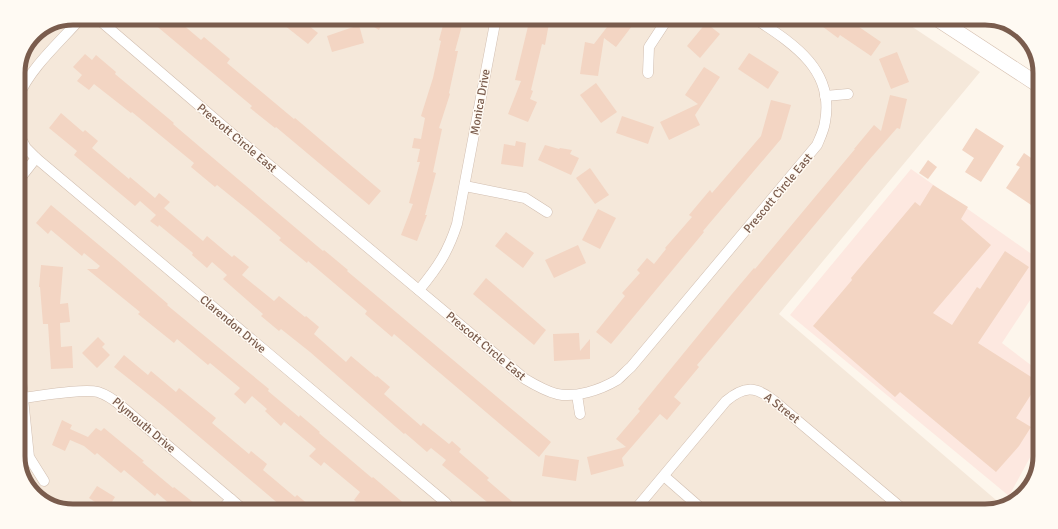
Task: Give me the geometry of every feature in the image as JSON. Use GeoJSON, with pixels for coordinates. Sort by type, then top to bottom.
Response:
{"type":"FeatureCollection","features":[{"type":"Feature","properties":{"kind":"main road"},"geometry":{"type":"LineString","coordinates":[[947,25],[1033,81]]}},
{"type":"Feature","properties":{"kind":"street"},"geometry":{"type":"LineString","coordinates":[[25,83],[34,70],[75,25]]}},
{"type":"Feature","properties":{"kind":"street","name":"Prescott Circle East"},"geometry":{"type":"LineString","coordinates":[[105,25],[237,138],[525,379],[542,389],[557,394],[577,395],[596,390],[617,380],[631,367],[817,145],[825,123],[827,110],[823,84],[817,71],[801,51],[765,25]]}},
{"type":"Feature","properties":{"kind":"street","name":"Monica Drive"},"geometry":{"type":"LineString","coordinates":[[419,290],[435,271],[451,243],[457,224],[495,25]]}},
{"type":"Feature","properties":{"kind":"street"},"geometry":{"type":"LineString","coordinates":[[648,73],[649,47],[663,25]]}},
{"type":"Feature","properties":{"kind":"street"},"geometry":{"type":"LineString","coordinates":[[825,96],[848,94]]}},
{"type":"Feature","properties":{"kind":"street","name":"Clarendon Drive"},"geometry":{"type":"LineString","coordinates":[[25,146],[36,158],[446,504]]}},
{"type":"Feature","properties":{"kind":"street"},"geometry":{"type":"LineString","coordinates":[[25,172],[36,158]]}},
{"type":"Feature","properties":{"kind":"street"},"geometry":{"type":"LineString","coordinates":[[465,186],[525,198],[547,212]]}},
{"type":"Feature","properties":{"kind":"street","name":"A Street"},"geometry":{"type":"LineString","coordinates":[[640,504],[726,401],[734,395],[749,389],[758,390],[773,400],[897,504]]}},
{"type":"Feature","properties":{"kind":"street","name":"Plymouth Drive"},"geometry":{"type":"LineString","coordinates":[[25,398],[82,391],[97,392],[109,397],[120,404],[237,504]]}},
{"type":"Feature","properties":{"kind":"street"},"geometry":{"type":"LineString","coordinates":[[577,395],[580,414]]}},
{"type":"Feature","properties":{"kind":"street"},"geometry":{"type":"LineString","coordinates":[[25,418],[29,457],[44,481]]}},
{"type":"Feature","properties":{"kind":"street"},"geometry":{"type":"LineString","coordinates":[[664,476],[696,504]]}},
{"type":"Feature","properties":{"kind":"street"},"geometry":{"type":"LineString","coordinates":[[227,504],[231,499]]}},
{"type":"Feature","properties":{"kind":"shaded area"},"geometry":{"type":"Polygon","coordinates":[[[73,25],[910,25],[980,72],[779,314],[998,502],[991,504],[67,504],[52,499],[41,492],[33,483],[25,459],[25,70],[29,55],[33,46],[46,33],[64,26],[73,25]]]}},
{"type":"Feature","properties":{"kind":"shaded area"},"geometry":{"type":"Polygon","coordinates":[[[911,169],[1033,255],[1033,296],[1002,343],[1033,367],[1033,452],[1009,496],[790,315],[911,169]]]}},
{"type":"Feature","properties":{"kind":"building"},"geometry":{"type":"Polygon","coordinates":[[[155,25],[183,25],[201,40],[204,37],[230,59],[227,63],[381,191],[369,205],[276,127],[275,128],[250,108],[252,106],[155,25]]]}},
{"type":"Feature","properties":{"kind":"building"},"geometry":{"type":"Polygon","coordinates":[[[284,25],[308,25],[318,33],[308,44],[284,25]]]}},
{"type":"Feature","properties":{"kind":"building"},"geometry":{"type":"Polygon","coordinates":[[[359,25],[364,43],[332,52],[327,36],[359,25]]]}},
{"type":"Feature","properties":{"kind":"building"},"geometry":{"type":"Polygon","coordinates":[[[371,25],[382,25],[379,30],[371,25]]]}},
{"type":"Feature","properties":{"kind":"building"},"geometry":{"type":"Polygon","coordinates":[[[443,25],[462,25],[455,51],[458,51],[450,94],[439,128],[442,129],[433,172],[436,173],[425,215],[427,215],[417,241],[401,235],[413,204],[409,203],[420,162],[417,162],[420,149],[412,148],[414,138],[421,139],[425,118],[421,116],[433,78],[441,41],[439,40],[443,25]]]}},
{"type":"Feature","properties":{"kind":"building"},"geometry":{"type":"Polygon","coordinates":[[[528,25],[549,25],[545,45],[542,44],[531,90],[533,91],[530,99],[537,102],[528,122],[508,114],[521,81],[515,80],[528,25]]]}},
{"type":"Feature","properties":{"kind":"building"},"geometry":{"type":"Polygon","coordinates":[[[609,25],[633,25],[616,47],[604,38],[598,76],[580,74],[585,42],[594,44],[609,25]]]}},
{"type":"Feature","properties":{"kind":"building"},"geometry":{"type":"Polygon","coordinates":[[[704,25],[709,25],[720,34],[700,58],[687,46],[704,25]]]}},
{"type":"Feature","properties":{"kind":"building"},"geometry":{"type":"Polygon","coordinates":[[[820,25],[856,25],[881,42],[871,56],[840,35],[838,38],[820,25]]]}},
{"type":"Feature","properties":{"kind":"building"},"geometry":{"type":"Polygon","coordinates":[[[897,52],[909,82],[891,89],[879,59],[897,52]]]}},
{"type":"Feature","properties":{"kind":"building"},"geometry":{"type":"Polygon","coordinates":[[[749,53],[779,72],[768,89],[738,69],[749,53]]]}},
{"type":"Feature","properties":{"kind":"building"},"geometry":{"type":"Polygon","coordinates":[[[85,54],[92,60],[96,55],[116,72],[115,74],[174,123],[173,124],[200,147],[551,442],[539,457],[394,334],[392,337],[365,314],[367,311],[308,261],[307,263],[279,240],[281,238],[248,210],[217,185],[215,187],[191,167],[194,163],[132,112],[131,113],[94,84],[89,90],[77,81],[82,75],[73,67],[85,54]]]}},
{"type":"Feature","properties":{"kind":"building"},"geometry":{"type":"Polygon","coordinates":[[[704,67],[720,77],[695,115],[700,125],[669,140],[660,122],[698,104],[685,95],[704,67]]]}},
{"type":"Feature","properties":{"kind":"building"},"geometry":{"type":"Polygon","coordinates":[[[596,83],[617,112],[601,123],[580,95],[596,83]]]}},
{"type":"Feature","properties":{"kind":"building"},"geometry":{"type":"Polygon","coordinates":[[[890,95],[907,99],[900,129],[897,128],[869,160],[697,365],[699,367],[674,397],[681,403],[667,420],[660,414],[622,458],[624,466],[591,475],[587,457],[626,447],[616,439],[640,411],[638,409],[732,294],[754,268],[755,269],[874,125],[881,131],[890,95]]]}},
{"type":"Feature","properties":{"kind":"building"},"geometry":{"type":"Polygon","coordinates":[[[771,100],[791,105],[781,139],[703,231],[704,232],[611,344],[596,332],[625,296],[622,293],[640,273],[637,270],[647,258],[654,264],[666,249],[665,248],[692,217],[689,215],[710,190],[712,193],[761,136],[771,100]]]}},
{"type":"Feature","properties":{"kind":"building"},"geometry":{"type":"Polygon","coordinates":[[[61,113],[83,132],[85,130],[98,141],[92,148],[129,179],[130,177],[155,198],[159,193],[170,202],[164,208],[203,241],[207,236],[232,257],[234,255],[249,267],[242,275],[274,301],[279,296],[305,317],[306,316],[319,327],[314,334],[346,362],[351,356],[390,387],[384,394],[421,426],[423,423],[449,444],[452,441],[461,449],[459,452],[489,478],[487,480],[515,504],[489,504],[442,465],[446,460],[431,448],[427,452],[405,433],[404,434],[310,352],[281,329],[279,331],[261,316],[263,314],[223,279],[227,275],[212,262],[207,268],[192,255],[193,253],[159,225],[158,227],[150,221],[156,215],[140,201],[135,206],[74,155],[77,151],[49,128],[61,113]]]}},
{"type":"Feature","properties":{"kind":"building"},"geometry":{"type":"Polygon","coordinates":[[[622,116],[654,127],[648,144],[616,133],[622,116]]]}},
{"type":"Feature","properties":{"kind":"building"},"geometry":{"type":"Polygon","coordinates":[[[976,128],[1004,146],[981,182],[965,172],[974,158],[962,150],[976,128]]]}},
{"type":"Feature","properties":{"kind":"building"},"geometry":{"type":"Polygon","coordinates":[[[516,141],[526,143],[523,167],[501,164],[504,144],[515,146],[516,141]]]}},
{"type":"Feature","properties":{"kind":"building"},"geometry":{"type":"Polygon","coordinates":[[[545,145],[559,149],[572,150],[570,154],[579,158],[571,175],[538,160],[545,145]]]}},
{"type":"Feature","properties":{"kind":"building"},"geometry":{"type":"Polygon","coordinates":[[[1024,153],[1033,159],[1033,206],[1006,188],[1020,167],[1016,165],[1024,153]]]}},
{"type":"Feature","properties":{"kind":"building"},"geometry":{"type":"Polygon","coordinates":[[[928,160],[937,167],[928,179],[919,173],[928,160]]]}},
{"type":"Feature","properties":{"kind":"building"},"geometry":{"type":"Polygon","coordinates":[[[590,168],[609,195],[595,204],[576,178],[590,168]]]}},
{"type":"Feature","properties":{"kind":"building"},"geometry":{"type":"Polygon","coordinates":[[[933,185],[968,207],[961,219],[991,245],[933,313],[952,325],[977,287],[980,289],[1005,251],[1029,267],[978,343],[1033,378],[1033,391],[1016,418],[1031,427],[1019,446],[996,472],[900,392],[895,397],[813,326],[915,202],[920,206],[933,185]]]}},
{"type":"Feature","properties":{"kind":"building"},"geometry":{"type":"Polygon","coordinates":[[[51,205],[117,260],[168,304],[167,305],[269,389],[268,391],[299,417],[300,415],[320,432],[319,433],[405,504],[359,504],[354,500],[360,492],[324,462],[321,466],[309,456],[316,449],[284,422],[281,426],[265,411],[267,409],[252,396],[245,404],[234,394],[240,388],[210,363],[208,365],[177,339],[174,343],[138,314],[140,312],[87,269],[97,269],[100,266],[84,253],[82,256],[51,230],[48,234],[36,223],[51,205]]]}},
{"type":"Feature","properties":{"kind":"building"},"geometry":{"type":"Polygon","coordinates":[[[598,209],[616,218],[600,249],[582,240],[598,209]]]}},
{"type":"Feature","properties":{"kind":"building"},"geometry":{"type":"Polygon","coordinates":[[[506,232],[534,253],[523,268],[495,246],[506,232]]]}},
{"type":"Feature","properties":{"kind":"building"},"geometry":{"type":"Polygon","coordinates":[[[578,245],[586,263],[554,278],[545,260],[578,245]]]}},
{"type":"Feature","properties":{"kind":"building"},"geometry":{"type":"Polygon","coordinates":[[[41,265],[63,267],[60,304],[68,303],[70,322],[60,323],[61,347],[72,346],[73,368],[51,369],[48,324],[43,324],[39,287],[41,265]]]}},
{"type":"Feature","properties":{"kind":"building"},"geometry":{"type":"Polygon","coordinates":[[[486,278],[546,330],[534,345],[473,294],[486,278]]]}},
{"type":"Feature","properties":{"kind":"building"},"geometry":{"type":"Polygon","coordinates":[[[579,333],[580,351],[590,339],[590,359],[554,361],[553,334],[579,333]]]}},
{"type":"Feature","properties":{"kind":"building"},"geometry":{"type":"Polygon","coordinates":[[[98,337],[105,344],[102,347],[110,355],[97,368],[82,353],[98,337]]]}},
{"type":"Feature","properties":{"kind":"building"},"geometry":{"type":"Polygon","coordinates":[[[124,355],[148,375],[151,371],[176,392],[179,388],[216,418],[212,423],[249,454],[251,451],[267,464],[263,470],[295,497],[297,495],[308,504],[279,504],[163,406],[114,367],[124,355]]]}},
{"type":"Feature","properties":{"kind":"building"},"geometry":{"type":"Polygon","coordinates":[[[62,420],[72,425],[70,429],[88,437],[96,428],[101,431],[104,428],[144,461],[142,462],[173,488],[174,487],[194,503],[170,504],[157,493],[155,496],[124,470],[121,473],[97,453],[95,455],[84,446],[70,440],[65,451],[52,445],[62,420]]]}},
{"type":"Feature","properties":{"kind":"building"},"geometry":{"type":"Polygon","coordinates":[[[545,455],[579,460],[576,481],[542,476],[545,455]]]}},
{"type":"Feature","properties":{"kind":"building"},"geometry":{"type":"Polygon","coordinates":[[[97,486],[115,497],[111,504],[98,504],[89,498],[97,486]]]}},
{"type":"Feature","properties":{"kind":"waterway"},"geometry":{"type":"LineString","coordinates":[[1007,31],[1018,38]]}}]}
